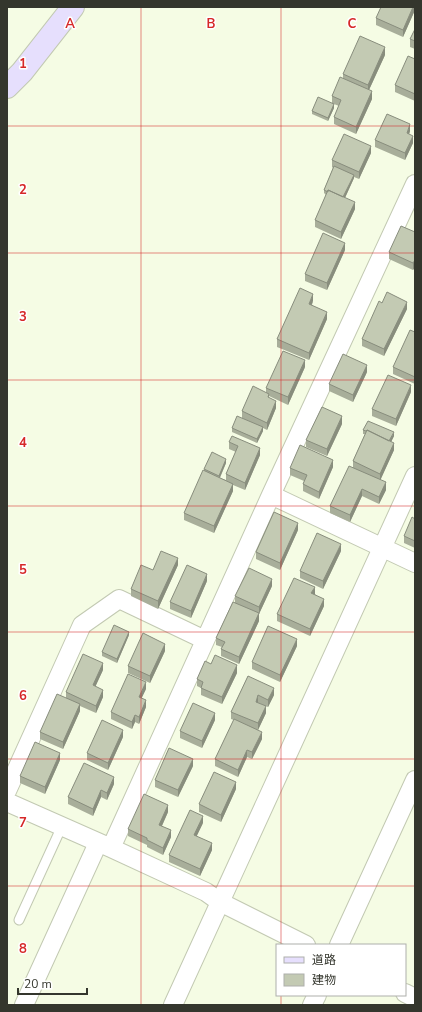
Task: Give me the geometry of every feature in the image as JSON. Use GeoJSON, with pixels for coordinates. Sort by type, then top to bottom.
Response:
{"type":"FeatureCollection","features":[{"type":"Feature","properties":{"kind":"main road"},"geometry":{"type":"LineString","coordinates":[[7,87],[22,72],[73,7]]}},
{"type":"Feature","properties":{"kind":"street"},"geometry":{"type":"LineString","coordinates":[[24,1005],[206,640],[271,495],[410,208],[415,184]]}},
{"type":"Feature","properties":{"kind":"street"},"geometry":{"type":"LineString","coordinates":[[174,1005],[415,476]]}},
{"type":"Feature","properties":{"kind":"street"},"geometry":{"type":"LineString","coordinates":[[271,495],[415,563]]}},
{"type":"Feature","properties":{"kind":"street"},"geometry":{"type":"LineString","coordinates":[[7,791],[82,624],[119,599],[206,640]]}},
{"type":"Feature","properties":{"kind":"street"},"geometry":{"type":"LineString","coordinates":[[339,944],[415,780]]}},
{"type":"Feature","properties":{"kind":"street"},"geometry":{"type":"LineString","coordinates":[[7,802],[105,845],[206,892],[220,902],[304,944]]}},
{"type":"Feature","properties":{"kind":"street"},"geometry":{"type":"LineString","coordinates":[[406,994],[415,998]]}},
{"type":"Feature","properties":{"kind":"street"},"geometry":{"type":"LineString","coordinates":[[312,1005],[316,996]]}},
{"type":"Feature","properties":{"kind":"lane"},"geometry":{"type":"LineString","coordinates":[[19,920],[62,826]]}},
{"type":"Feature","properties":{"kind":"building"},"geometry":{"type":"Polygon","coordinates":[[[381,7],[413,7],[403,30],[376,18],[381,7]]]}},
{"type":"Feature","properties":{"kind":"building"},"geometry":{"type":"Polygon","coordinates":[[[415,29],[415,41],[410,39],[415,29]]]}},
{"type":"Feature","properties":{"kind":"building"},"geometry":{"type":"Polygon","coordinates":[[[360,36],[385,47],[368,85],[343,74],[360,36]]]}},
{"type":"Feature","properties":{"kind":"building"},"geometry":{"type":"Polygon","coordinates":[[[408,56],[415,59],[415,94],[395,85],[408,56]]]}},
{"type":"Feature","properties":{"kind":"building"},"geometry":{"type":"Polygon","coordinates":[[[340,77],[372,91],[356,127],[334,117],[341,100],[332,96],[340,77]]]}},
{"type":"Feature","properties":{"kind":"building"},"geometry":{"type":"Polygon","coordinates":[[[318,97],[334,104],[328,118],[312,111],[318,97]]]}},
{"type":"Feature","properties":{"kind":"building"},"geometry":{"type":"Polygon","coordinates":[[[387,114],[410,124],[407,133],[413,136],[405,153],[375,140],[387,114]]]}},
{"type":"Feature","properties":{"kind":"building"},"geometry":{"type":"Polygon","coordinates":[[[344,134],[371,146],[359,172],[332,160],[344,134]]]}},
{"type":"Feature","properties":{"kind":"building"},"geometry":{"type":"Polygon","coordinates":[[[334,166],[354,175],[343,197],[328,190],[328,192],[324,190],[334,166]]]}},
{"type":"Feature","properties":{"kind":"building"},"geometry":{"type":"Polygon","coordinates":[[[328,190],[355,202],[341,232],[315,220],[328,190]]]}},
{"type":"Feature","properties":{"kind":"building"},"geometry":{"type":"Polygon","coordinates":[[[401,226],[415,232],[415,260],[413,263],[389,252],[401,226]]]}},
{"type":"Feature","properties":{"kind":"building"},"geometry":{"type":"Polygon","coordinates":[[[323,233],[345,243],[327,283],[305,274],[323,233]]]}},
{"type":"Feature","properties":{"kind":"building"},"geometry":{"type":"Polygon","coordinates":[[[300,288],[313,294],[309,304],[327,312],[309,353],[277,339],[300,288]]]}},
{"type":"Feature","properties":{"kind":"building"},"geometry":{"type":"Polygon","coordinates":[[[387,292],[407,302],[384,349],[362,339],[379,301],[382,303],[387,292]]]}},
{"type":"Feature","properties":{"kind":"building"},"geometry":{"type":"Polygon","coordinates":[[[410,330],[415,332],[415,377],[393,367],[410,330]]]}},
{"type":"Feature","properties":{"kind":"building"},"geometry":{"type":"Polygon","coordinates":[[[283,351],[305,360],[288,397],[266,388],[283,351]]]}},
{"type":"Feature","properties":{"kind":"building"},"geometry":{"type":"Polygon","coordinates":[[[343,354],[367,365],[353,395],[329,384],[343,354]]]}},
{"type":"Feature","properties":{"kind":"building"},"geometry":{"type":"Polygon","coordinates":[[[388,375],[411,385],[396,419],[372,409],[388,375]]]}},
{"type":"Feature","properties":{"kind":"building"},"geometry":{"type":"Polygon","coordinates":[[[253,386],[269,394],[268,397],[276,401],[267,423],[242,411],[253,386]]]}},
{"type":"Feature","properties":{"kind":"building"},"geometry":{"type":"Polygon","coordinates":[[[322,407],[342,416],[327,449],[306,440],[322,407]]]}},
{"type":"Feature","properties":{"kind":"building"},"geometry":{"type":"Polygon","coordinates":[[[237,416],[263,427],[257,439],[232,428],[237,416]]]}},
{"type":"Feature","properties":{"kind":"building"},"geometry":{"type":"Polygon","coordinates":[[[368,421],[394,432],[389,441],[367,430],[363,430],[368,421]]]}},
{"type":"Feature","properties":{"kind":"building"},"geometry":{"type":"Polygon","coordinates":[[[367,430],[394,443],[380,474],[353,461],[367,430]]]}},
{"type":"Feature","properties":{"kind":"building"},"geometry":{"type":"Polygon","coordinates":[[[232,436],[260,448],[245,483],[226,474],[238,446],[229,442],[232,436]]]}},
{"type":"Feature","properties":{"kind":"building"},"geometry":{"type":"Polygon","coordinates":[[[300,445],[333,460],[319,492],[303,484],[307,475],[290,468],[300,445]]]}},
{"type":"Feature","properties":{"kind":"building"},"geometry":{"type":"Polygon","coordinates":[[[212,452],[226,459],[219,476],[204,469],[212,452]]]}},
{"type":"Feature","properties":{"kind":"building"},"geometry":{"type":"Polygon","coordinates":[[[349,466],[386,482],[379,497],[362,489],[350,515],[330,506],[349,466]]]}},
{"type":"Feature","properties":{"kind":"building"},"geometry":{"type":"Polygon","coordinates":[[[203,470],[233,484],[214,526],[184,513],[203,470]]]}},
{"type":"Feature","properties":{"kind":"building"},"geometry":{"type":"Polygon","coordinates":[[[274,512],[298,523],[280,563],[256,552],[274,512]]]}},
{"type":"Feature","properties":{"kind":"building"},"geometry":{"type":"Polygon","coordinates":[[[412,517],[415,519],[415,541],[404,536],[412,517]]]}},
{"type":"Feature","properties":{"kind":"building"},"geometry":{"type":"Polygon","coordinates":[[[317,533],[341,544],[323,581],[300,571],[317,533]]]}},
{"type":"Feature","properties":{"kind":"building"},"geometry":{"type":"Polygon","coordinates":[[[161,551],[178,558],[158,601],[131,589],[141,565],[153,570],[161,551]]]}},
{"type":"Feature","properties":{"kind":"building"},"geometry":{"type":"Polygon","coordinates":[[[187,565],[207,574],[191,611],[170,602],[187,565]]]}},
{"type":"Feature","properties":{"kind":"building"},"geometry":{"type":"Polygon","coordinates":[[[249,568],[272,579],[259,607],[235,596],[249,568]]]}},
{"type":"Feature","properties":{"kind":"building"},"geometry":{"type":"Polygon","coordinates":[[[294,578],[315,587],[311,593],[324,599],[310,629],[277,614],[294,578]]]}},
{"type":"Feature","properties":{"kind":"building"},"geometry":{"type":"Polygon","coordinates":[[[233,602],[259,613],[239,657],[221,649],[225,642],[216,638],[233,602]]]}},
{"type":"Feature","properties":{"kind":"building"},"geometry":{"type":"Polygon","coordinates":[[[114,625],[129,632],[117,659],[102,652],[114,625]]]}},
{"type":"Feature","properties":{"kind":"building"},"geometry":{"type":"Polygon","coordinates":[[[268,626],[297,639],[280,675],[252,662],[268,626]]]}},
{"type":"Feature","properties":{"kind":"building"},"geometry":{"type":"Polygon","coordinates":[[[143,633],[165,644],[150,676],[128,666],[143,633]]]}},
{"type":"Feature","properties":{"kind":"building"},"geometry":{"type":"Polygon","coordinates":[[[83,654],[103,663],[93,685],[103,690],[96,706],[66,692],[83,654]]]}},
{"type":"Feature","properties":{"kind":"building"},"geometry":{"type":"Polygon","coordinates":[[[215,655],[237,665],[222,697],[201,688],[203,682],[197,679],[205,661],[211,664],[215,655]]]}},
{"type":"Feature","properties":{"kind":"building"},"geometry":{"type":"Polygon","coordinates":[[[128,674],[146,682],[139,697],[146,700],[139,717],[135,715],[132,722],[111,712],[128,674]]]}},
{"type":"Feature","properties":{"kind":"building"},"geometry":{"type":"Polygon","coordinates":[[[248,676],[274,688],[268,700],[258,695],[256,702],[266,706],[258,723],[231,712],[248,676]]]}},
{"type":"Feature","properties":{"kind":"building"},"geometry":{"type":"Polygon","coordinates":[[[57,694],[80,704],[63,742],[40,732],[57,694]]]}},
{"type":"Feature","properties":{"kind":"building"},"geometry":{"type":"Polygon","coordinates":[[[193,703],[215,713],[202,741],[180,731],[193,703]]]}},
{"type":"Feature","properties":{"kind":"building"},"geometry":{"type":"Polygon","coordinates":[[[234,719],[262,732],[252,752],[247,750],[238,770],[215,759],[234,719]]]}},
{"type":"Feature","properties":{"kind":"building"},"geometry":{"type":"Polygon","coordinates":[[[102,720],[123,730],[108,763],[87,753],[102,720]]]}},
{"type":"Feature","properties":{"kind":"building"},"geometry":{"type":"Polygon","coordinates":[[[35,742],[60,753],[45,787],[20,776],[35,742]]]}},
{"type":"Feature","properties":{"kind":"building"},"geometry":{"type":"Polygon","coordinates":[[[169,748],[193,759],[178,790],[155,780],[169,748]]]}},
{"type":"Feature","properties":{"kind":"building"},"geometry":{"type":"Polygon","coordinates":[[[84,763],[114,777],[107,793],[101,790],[93,809],[68,797],[84,763]]]}},
{"type":"Feature","properties":{"kind":"building"},"geometry":{"type":"Polygon","coordinates":[[[214,772],[236,782],[221,815],[199,804],[214,772]]]}},
{"type":"Feature","properties":{"kind":"building"},"geometry":{"type":"Polygon","coordinates":[[[144,794],[168,805],[159,825],[171,830],[163,848],[128,829],[144,794]]]}},
{"type":"Feature","properties":{"kind":"building"},"geometry":{"type":"Polygon","coordinates":[[[190,810],[203,816],[194,835],[212,843],[200,869],[169,855],[190,810]]]}}]}
